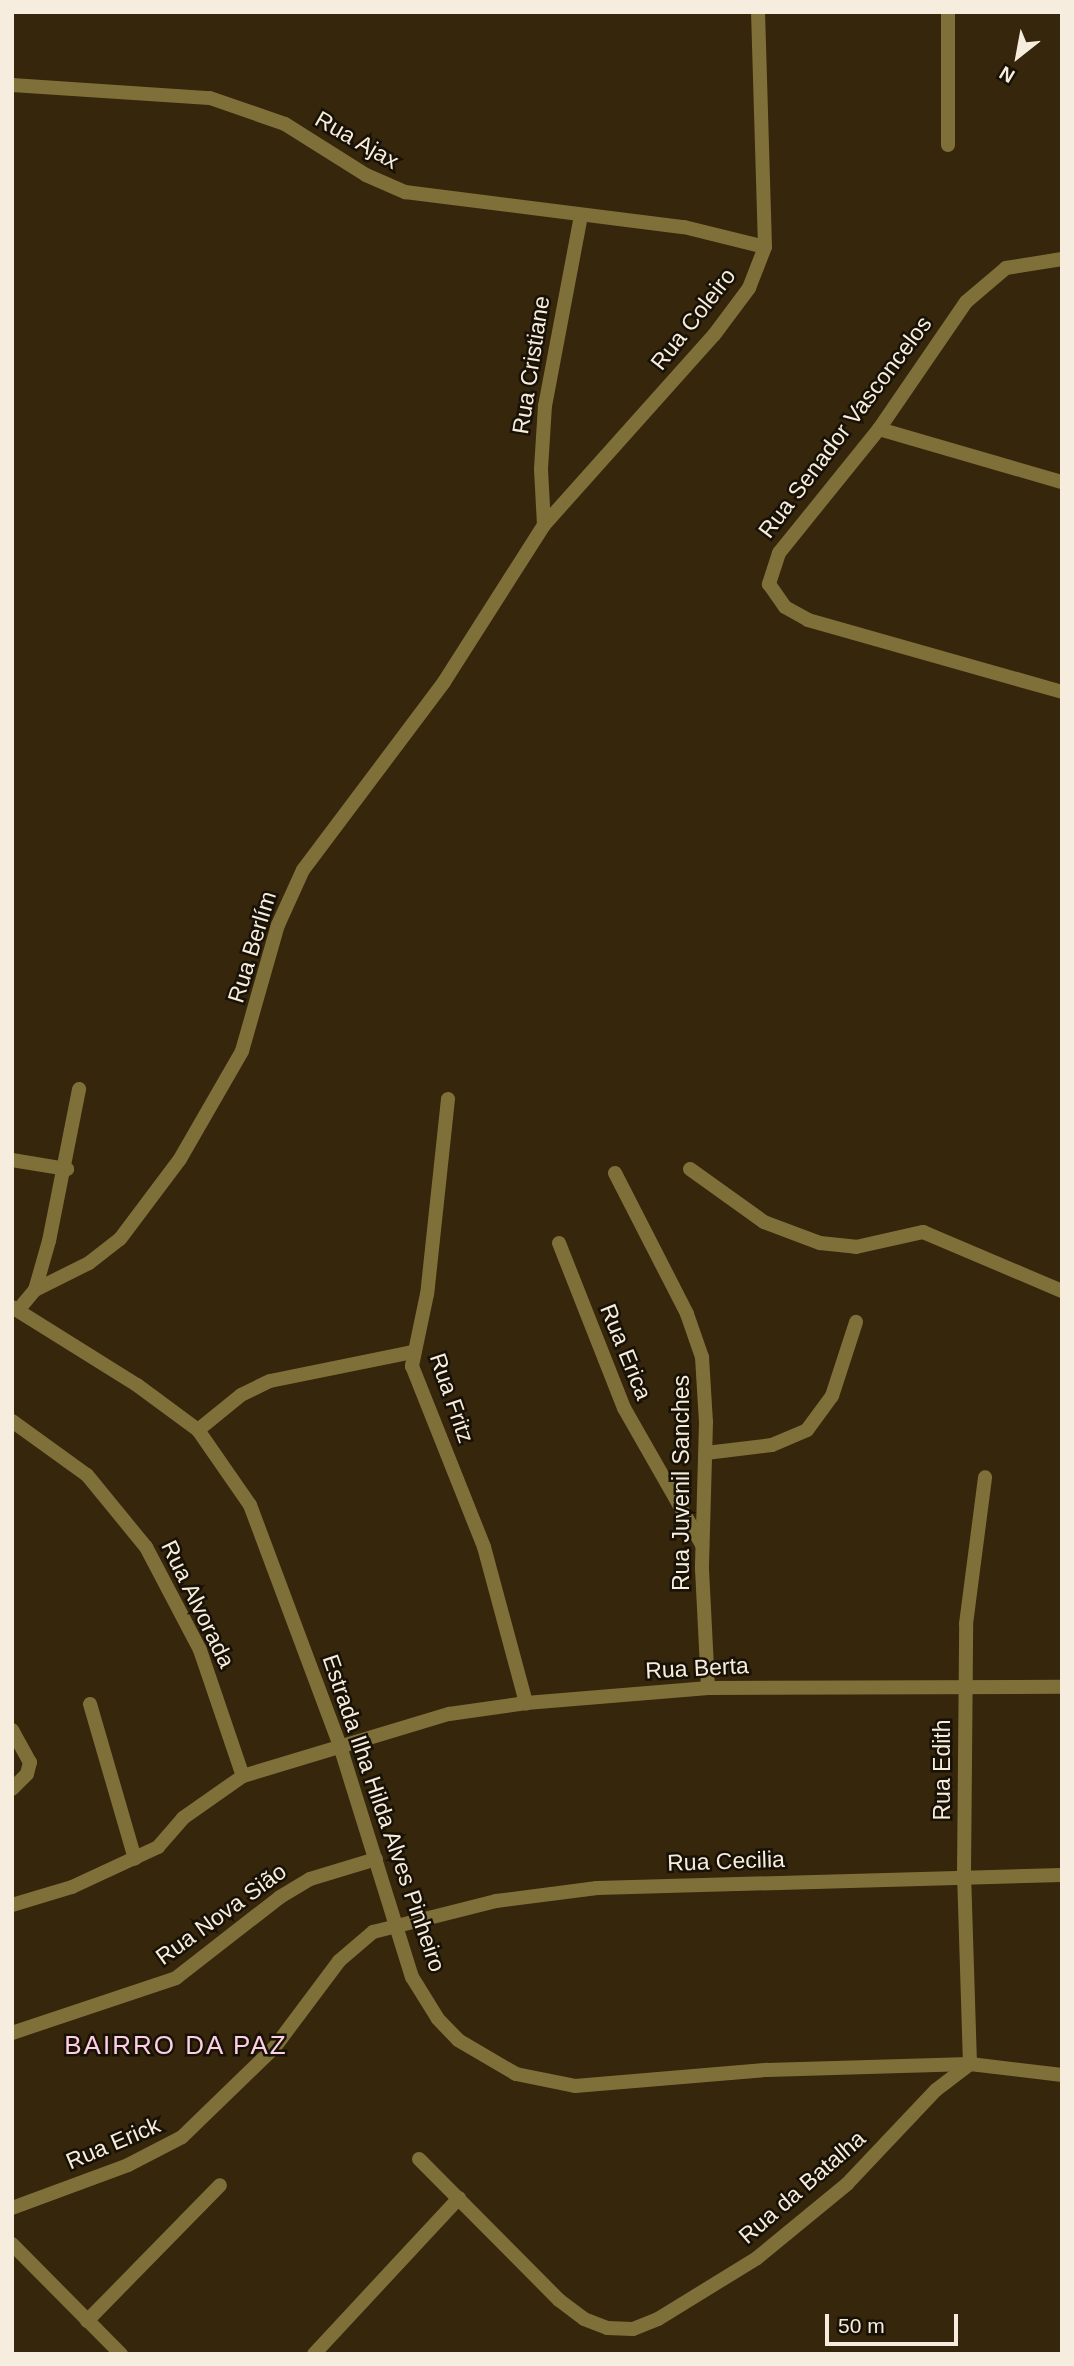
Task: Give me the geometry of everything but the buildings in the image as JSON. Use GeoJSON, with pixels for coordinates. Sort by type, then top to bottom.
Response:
{"type":"FeatureCollection","features":[{"type":"Feature","properties":{"kind":"street","name":"Rua Coleiro"},"geometry":{"type":"LineString","coordinates":[[544,524],[729,316],[749,288],[765,247],[758,12]]}},
{"type":"Feature","properties":{"kind":"street"},"geometry":{"type":"LineString","coordinates":[[947,145],[948,12]]}},
{"type":"Feature","properties":{"kind":"street","name":"Rua Ajax"},"geometry":{"type":"LineString","coordinates":[[12,85],[210,98],[285,124],[366,175],[405,192],[684,227],[765,247]]}},
{"type":"Feature","properties":{"kind":"street","name":"Rua Cristiane"},"geometry":{"type":"LineString","coordinates":[[544,524],[541,459],[545,406],[581,215]]}},
{"type":"Feature","properties":{"kind":"street","name":"Rua Senador Vasconcelos"},"geometry":{"type":"LineString","coordinates":[[1062,259],[1019,263],[986,282],[966,302],[878,429],[779,553],[769,575],[772,592],[785,607],[808,620],[1062,692]]}},
{"type":"Feature","properties":{"kind":"street"},"geometry":{"type":"LineString","coordinates":[[878,429],[1062,482]]}},
{"type":"Feature","properties":{"kind":"street","name":"Rua Berlím"},"geometry":{"type":"LineString","coordinates":[[35,1290],[89,1263],[120,1239],[180,1159],[242,1051],[278,925],[303,870],[444,682],[544,524]]}},
{"type":"Feature","properties":{"kind":"street"},"geometry":{"type":"LineString","coordinates":[[16,1308],[35,1290],[67,1169],[79,1089]]}},
{"type":"Feature","properties":{"kind":"street","name":"Rua Fritz"},"geometry":{"type":"LineString","coordinates":[[448,1099],[427,1294],[412,1352],[416,1377],[484,1547],[526,1703]]}},
{"type":"Feature","properties":{"kind":"street"},"geometry":{"type":"LineString","coordinates":[[12,1160],[67,1169]]}},
{"type":"Feature","properties":{"kind":"street"},"geometry":{"type":"LineString","coordinates":[[690,1169],[764,1222],[820,1242],[856,1247],[923,1232],[1062,1291]]}},
{"type":"Feature","properties":{"kind":"street","name":"Rua Juvenil Sanches"},"geometry":{"type":"LineString","coordinates":[[615,1172],[699,1345],[706,1453],[703,1546],[708,1688]]}},
{"type":"Feature","properties":{"kind":"street","name":"Rua Erica"},"geometry":{"type":"LineString","coordinates":[[559,1243],[624,1408],[703,1546]]}},
{"type":"Feature","properties":{"kind":"street","name":"Estrada Ilha Hilda Alves Pinheiro"},"geometry":{"type":"LineString","coordinates":[[16,1308],[198,1430],[250,1505],[340,1746],[412,1977],[438,2019],[487,2061],[545,2082],[575,2086],[767,2070],[970,2064],[1062,2075]]}},
{"type":"Feature","properties":{"kind":"street"},"geometry":{"type":"LineString","coordinates":[[706,1453],[772,1445],[807,1430],[832,1396],[856,1322]]}},
{"type":"Feature","properties":{"kind":"street"},"geometry":{"type":"LineString","coordinates":[[198,1430],[241,1395],[270,1381],[412,1352]]}},
{"type":"Feature","properties":{"kind":"street","name":"Rua Alvorada"},"geometry":{"type":"LineString","coordinates":[[12,1421],[86,1475],[146,1547],[200,1650],[243,1776]]}},
{"type":"Feature","properties":{"kind":"street","name":"Rua Edith"},"geometry":{"type":"LineString","coordinates":[[970,2064],[964,1875],[967,1600],[985,1477]]}},
{"type":"Feature","properties":{"kind":"street","name":"Rua Berta"},"geometry":{"type":"LineString","coordinates":[[12,1905],[72,1887],[158,1847],[183,1818],[243,1776],[449,1714],[526,1703],[708,1688],[1062,1687]]}},
{"type":"Feature","properties":{"kind":"street"},"geometry":{"type":"LineString","coordinates":[[90,1703],[135,1858]]}},
{"type":"Feature","properties":{"kind":"street"},"geometry":{"type":"LineString","coordinates":[[12,1730],[30,1762],[27,1774],[12,1789]]}},
{"type":"Feature","properties":{"kind":"street","name":"Rua Nova Sião"},"geometry":{"type":"LineString","coordinates":[[12,2033],[176,1978],[290,1891],[342,1867],[376,1859]]}},
{"type":"Feature","properties":{"kind":"street","name":"Rua Cecilia"},"geometry":{"type":"LineString","coordinates":[[396,1925],[495,1901],[572,1890],[964,1875],[1062,1875]]}},
{"type":"Feature","properties":{"kind":"street","name":"Rua Erick"},"geometry":{"type":"LineString","coordinates":[[12,2208],[128,2165],[182,2137],[274,2048],[353,1946],[373,1932],[396,1925]]}},
{"type":"Feature","properties":{"kind":"street","name":"Rua da Batalha"},"geometry":{"type":"LineString","coordinates":[[459,2198],[559,2300],[584,2319],[607,2328],[633,2329],[658,2319],[757,2258],[847,2184],[936,2090],[970,2064]]}},
{"type":"Feature","properties":{"kind":"street"},"geometry":{"type":"LineString","coordinates":[[314,2354],[459,2198],[419,2160]]}},
{"type":"Feature","properties":{"kind":"street"},"geometry":{"type":"LineString","coordinates":[[87,2321],[220,2185]]}},
{"type":"Feature","properties":{"kind":"street"},"geometry":{"type":"LineString","coordinates":[[12,2244],[121,2354]]}},
{"type":"Feature","properties":{"kind":"district","name":"BAIRRO DA PAZ"},"geometry":{"type":"Point","coordinates":[176,2046]}}]}
